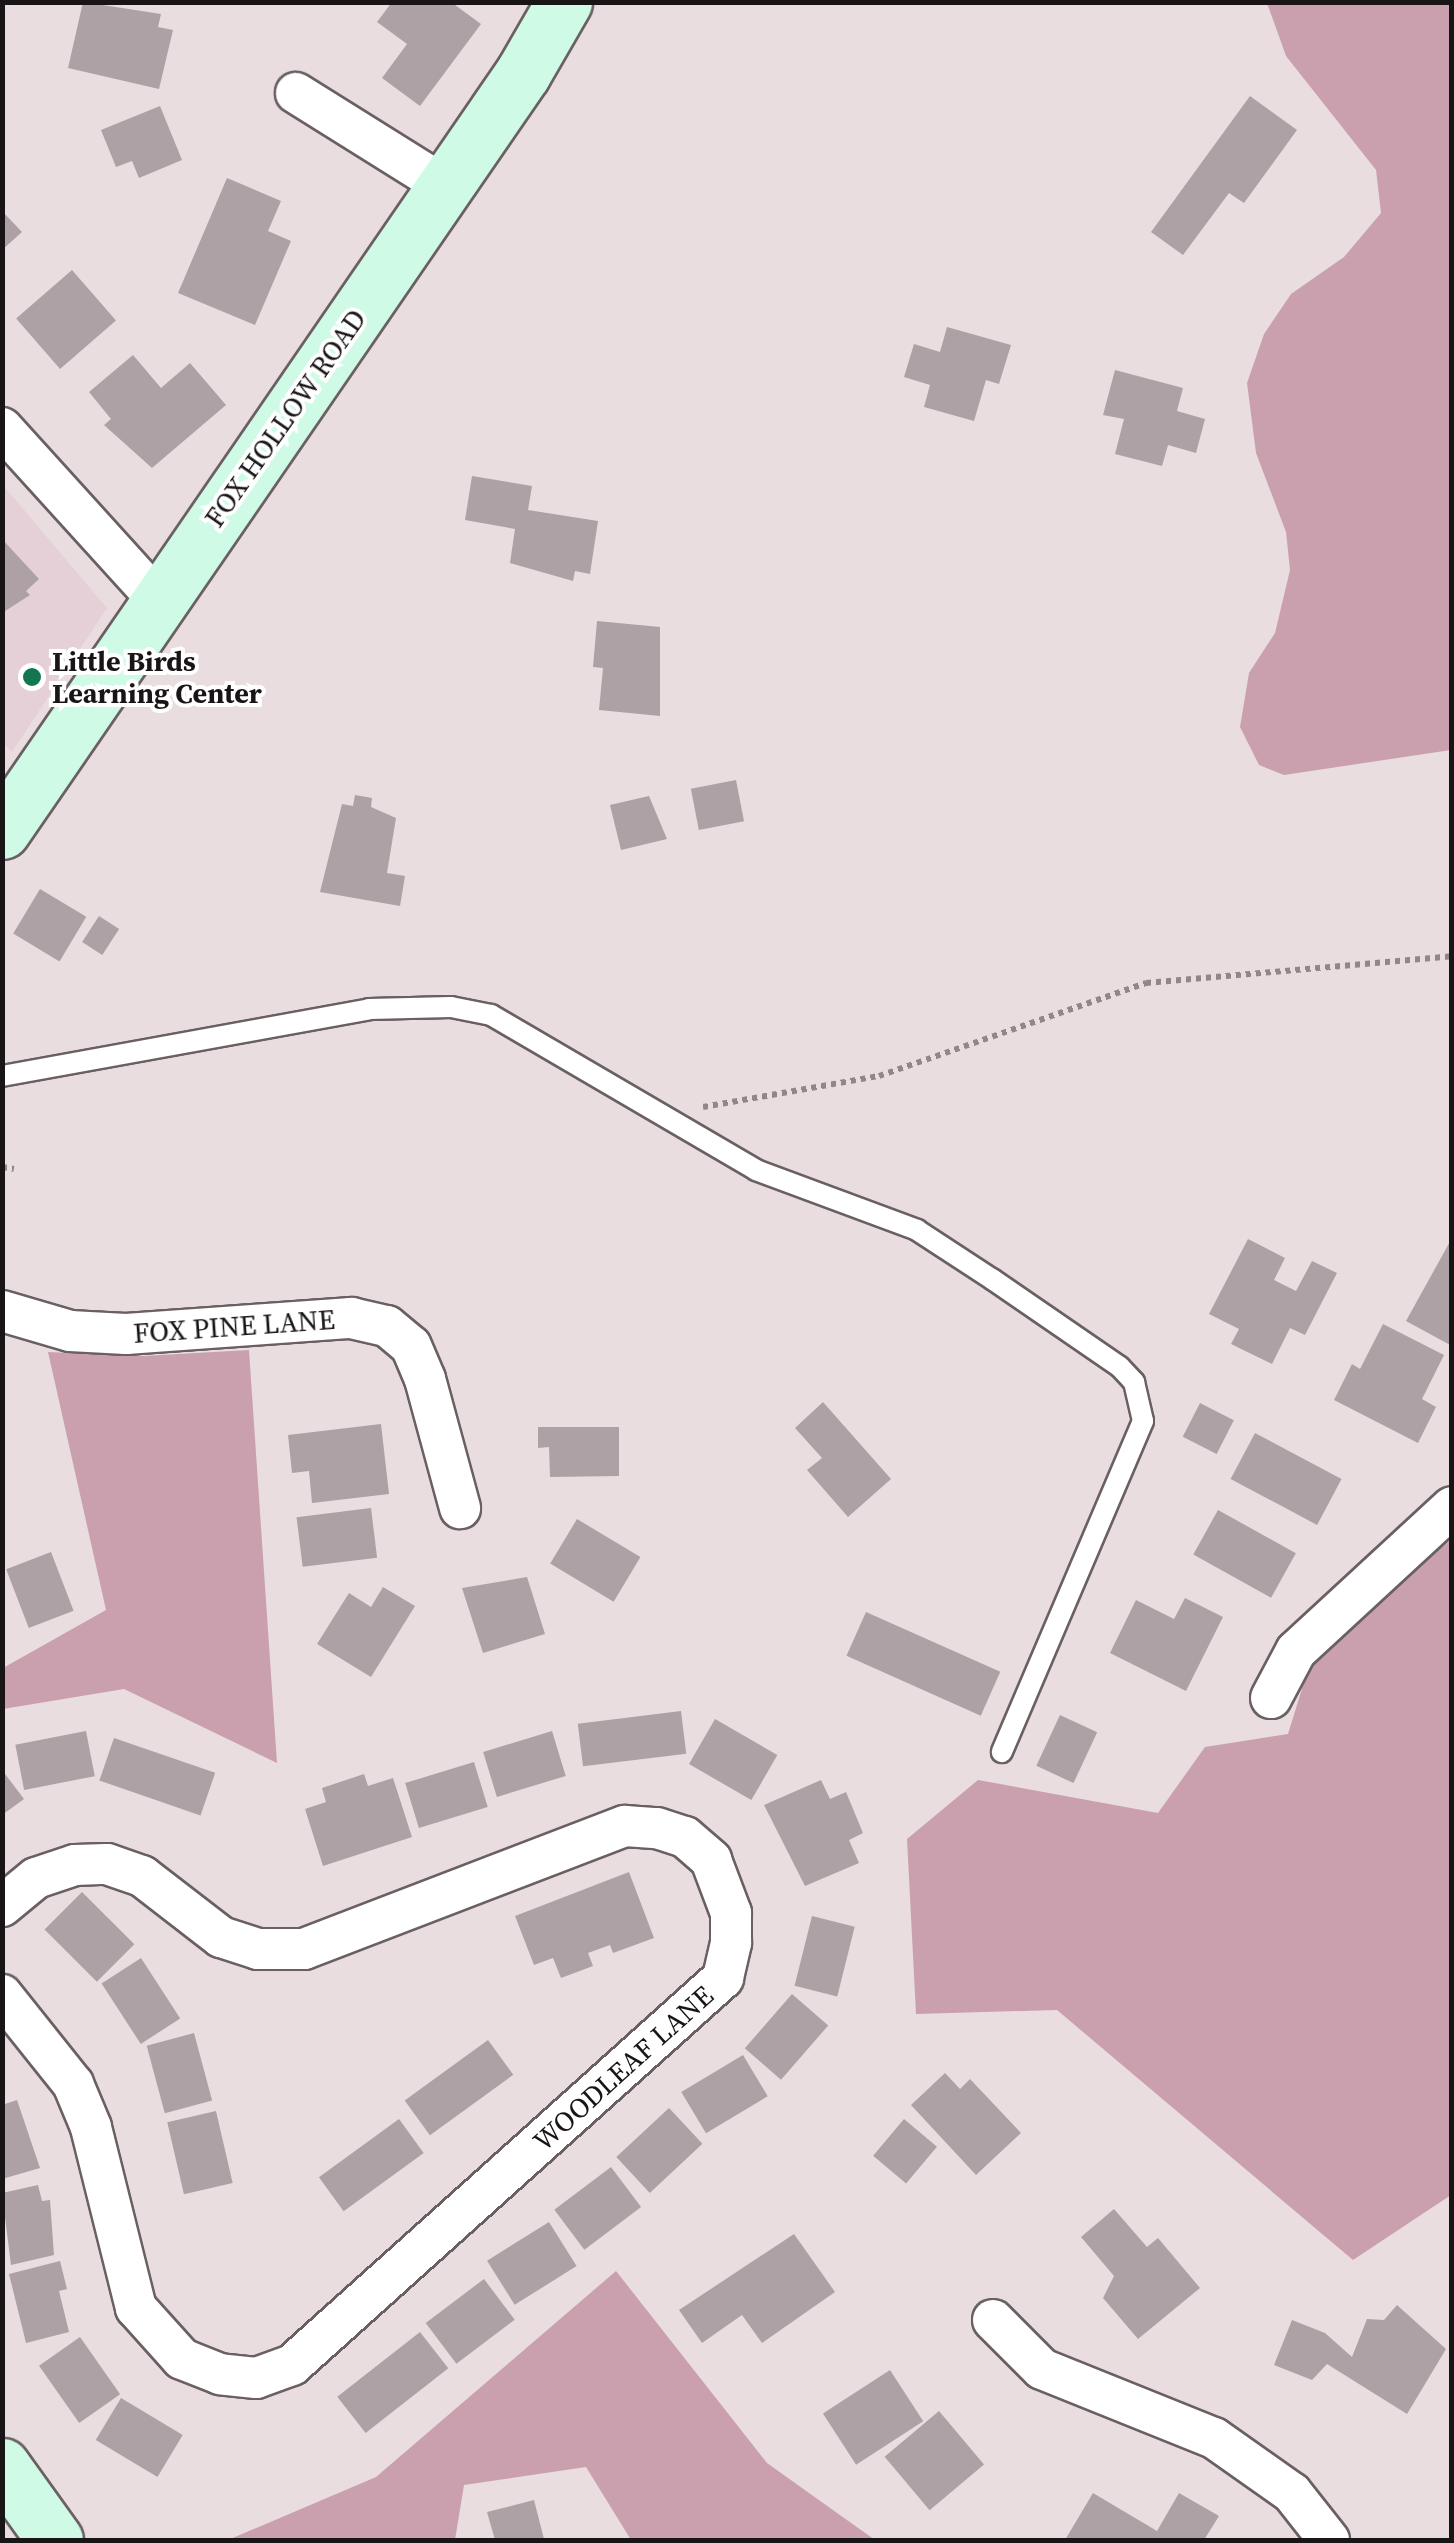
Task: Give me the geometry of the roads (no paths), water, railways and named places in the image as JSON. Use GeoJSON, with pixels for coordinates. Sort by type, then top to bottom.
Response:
{"type":"FeatureCollection","features":[{"type":"Feature","properties":{"kind":"main road","name":"FOX HOLLOW ROAD"},"geometry":{"type":"LineString","coordinates":[[2,831],[445,186],[564,2]]}},
{"type":"Feature","properties":{"kind":"main road"},"geometry":{"type":"LineString","coordinates":[[2,2466],[56,2540]]}},
{"type":"Feature","properties":{"kind":"street"},"geometry":{"type":"LineString","coordinates":[[296,94],[445,186]]}},
{"type":"Feature","properties":{"kind":"street"},"geometry":{"type":"LineString","coordinates":[[2,428],[159,601]]}},
{"type":"Feature","properties":{"kind":"street","name":"FOX PINE LANE"},"geometry":{"type":"LineString","coordinates":[[2,1310],[70,1331],[126,1334],[351,1318],[387,1326],[411,1346],[425,1379],[460,1508]]}},
{"type":"Feature","properties":{"kind":"street"},"geometry":{"type":"LineString","coordinates":[[1271,1698],[1296,1651],[1452,1507]]}},
{"type":"Feature","properties":{"kind":"street","name":"WOODLEAF LANE"},"geometry":{"type":"LineString","coordinates":[[2,1906],[36,1878],[75,1865],[107,1864],[142,1876],[221,1937],[258,1949],[304,1949],[625,1826],[657,1828],[685,1837],[711,1860],[731,1913],[732,1943],[722,1978],[708,1991],[292,2365],[256,2378],[220,2374],[182,2359],[146,2322],[126,2277],[91,2127],[73,2084],[50,2047],[2,1995]]}},
{"type":"Feature","properties":{"kind":"street"},"geometry":{"type":"LineString","coordinates":[[993,2320],[1042,2369],[1214,2438],[1292,2493],[1329,2540]]}},
{"type":"Feature","properties":{"kind":"lane"},"geometry":{"type":"LineString","coordinates":[[2,1076],[369,1010],[451,1007],[519,1027],[756,1170],[917,1230],[1120,1367],[1134,1382],[1142,1437],[1002,1752]]}},
{"type":"Feature","properties":{"kind":"place","name":"Little Birds Learning Center"},"geometry":{"type":"Point","coordinates":[32,677]}}]}
